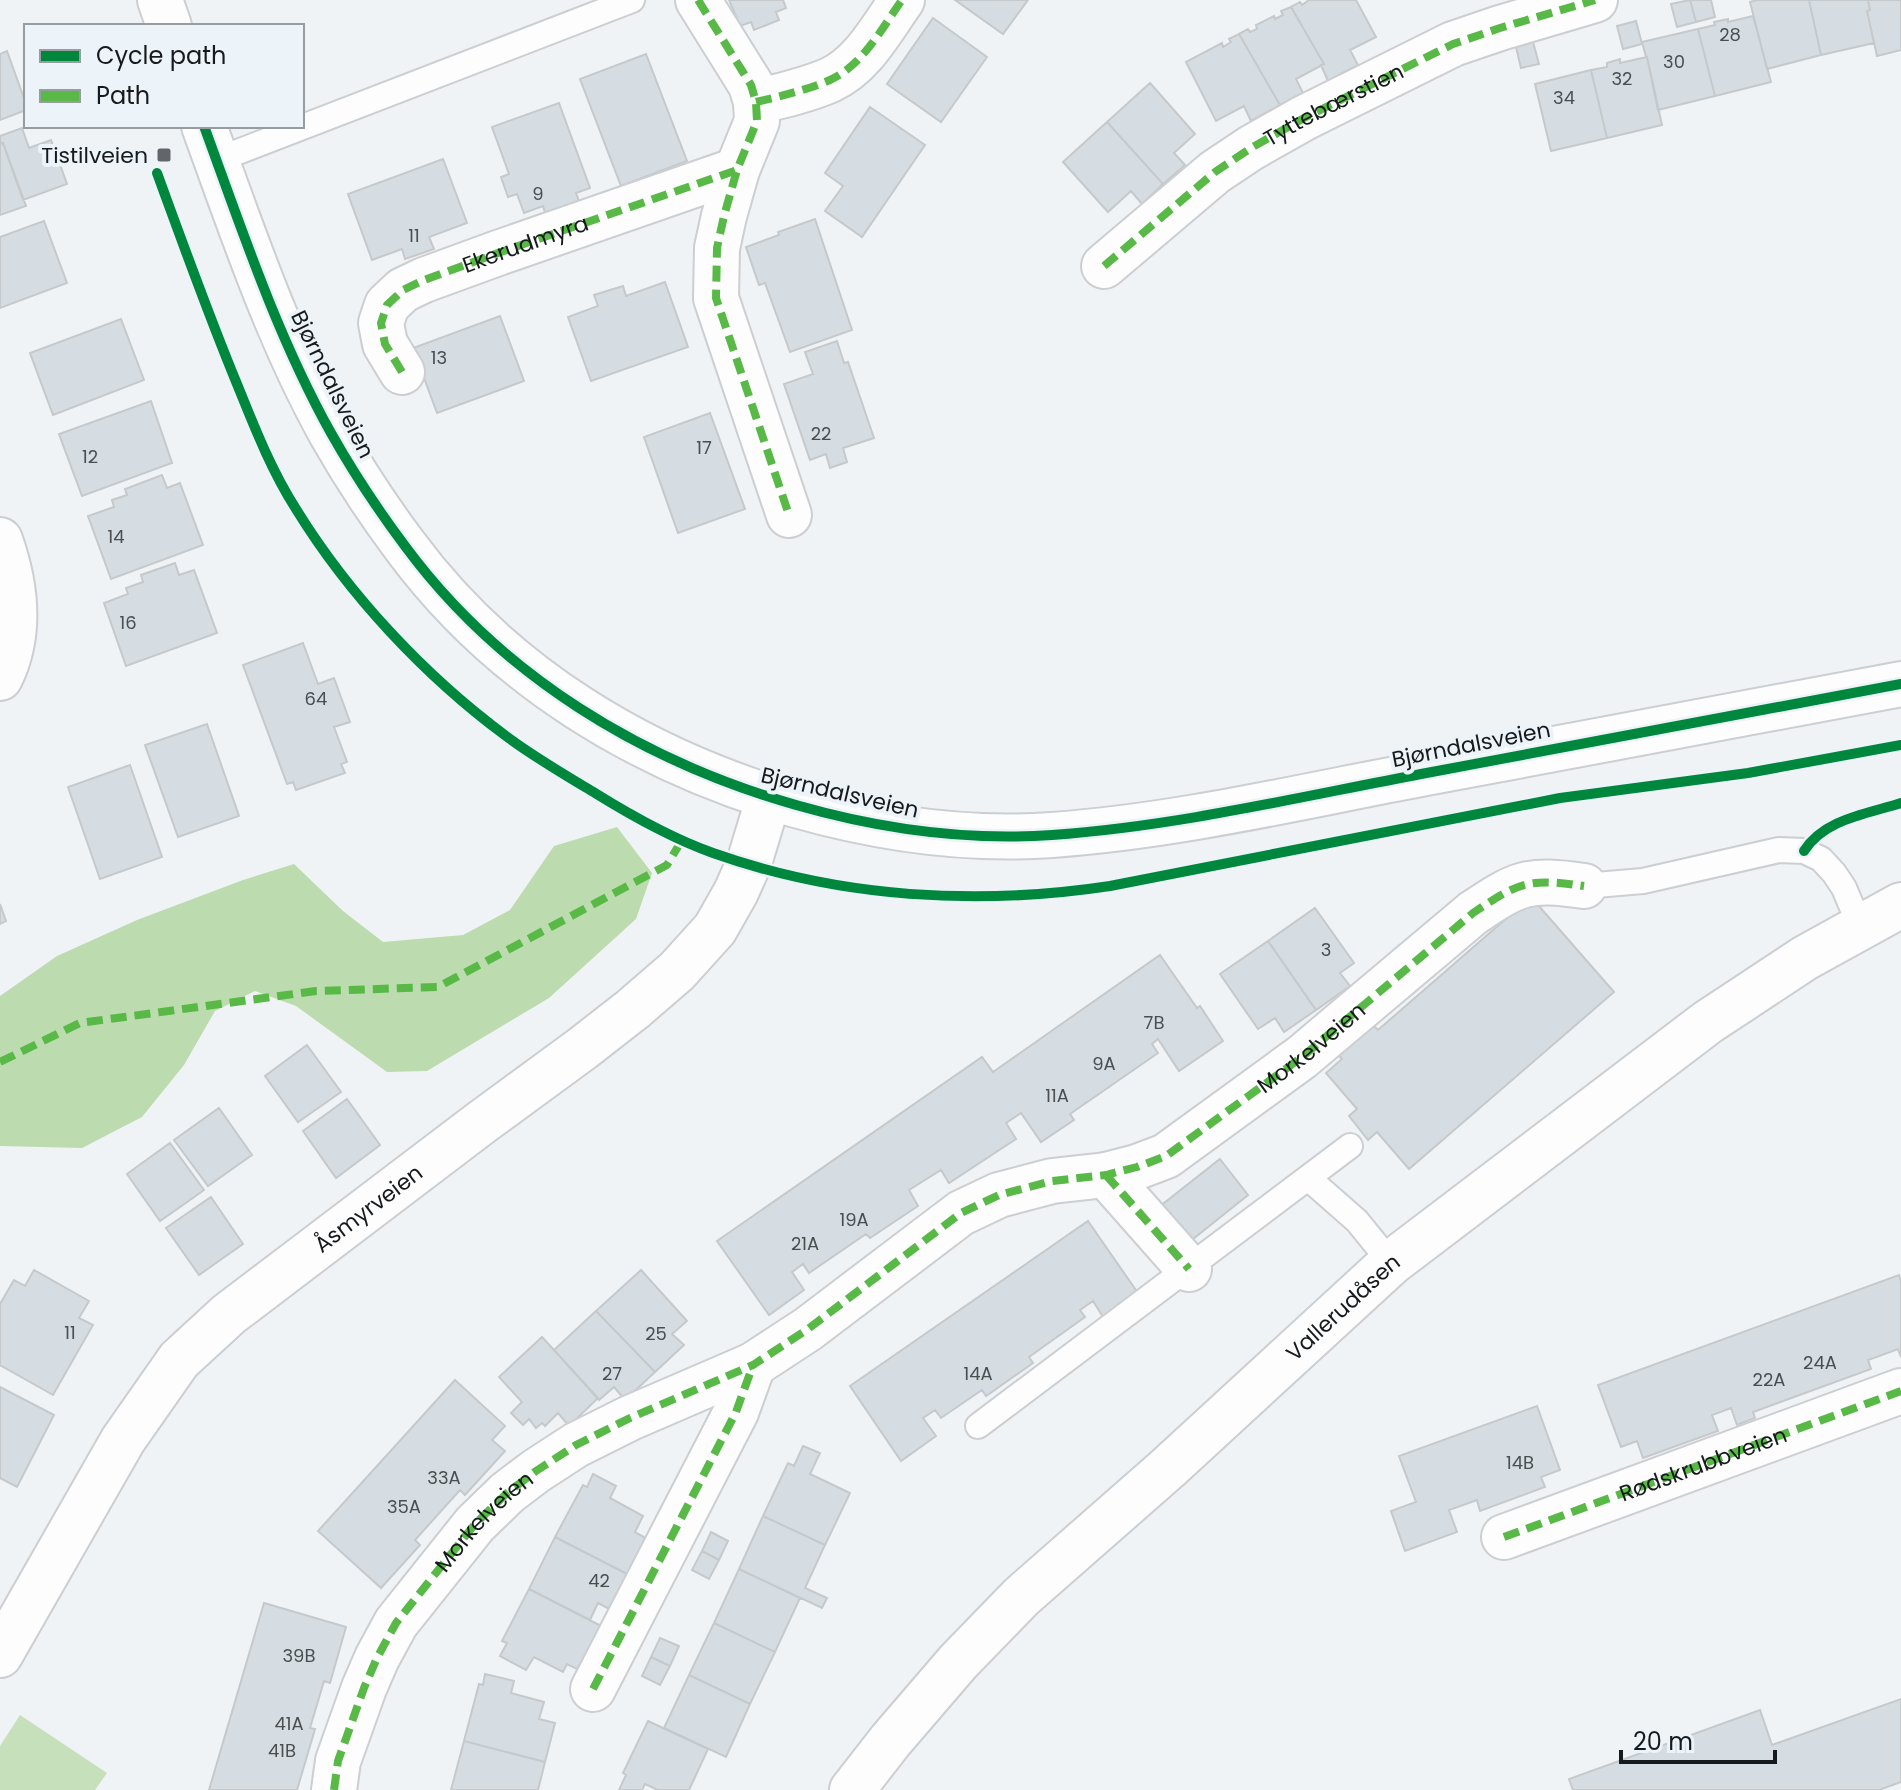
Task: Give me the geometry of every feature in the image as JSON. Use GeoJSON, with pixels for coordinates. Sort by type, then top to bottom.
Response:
{"type":"FeatureCollection","features":[{"type":"Feature","properties":{"kind":"street"},"geometry":{"type":"LineString","coordinates":[[160,0],[168,24]]}},
{"type":"Feature","properties":{"kind":"street"},"geometry":{"type":"LineString","coordinates":[[698,0],[751,85],[756,102],[757,121],[737,170],[717,248],[716,298],[789,515]]}},
{"type":"Feature","properties":{"kind":"street"},"geometry":{"type":"LineString","coordinates":[[756,102],[831,79],[849,67],[869,47],[902,0]]}},
{"type":"Feature","properties":{"kind":"street","name":"Tyttebærstien"},"geometry":{"type":"LineString","coordinates":[[1104,266],[1215,172],[1304,118],[1453,44],[1595,0]]}},
{"type":"Feature","properties":{"kind":"street","name":"Bjørndalsveien"},"geometry":{"type":"LineString","coordinates":[[210,143],[274,310],[301,375],[330,432],[379,510],[435,585],[478,629],[541,683],[657,754],[734,786],[858,821],[904,830],[954,835],[1065,834],[1196,817],[1901,684]]}},
{"type":"Feature","properties":{"kind":"street","name":"Ekerudmyra"},"geometry":{"type":"LineString","coordinates":[[402,372],[385,344],[381,323],[387,305],[403,290],[498,253],[737,170]]}},
{"type":"Feature","properties":{"kind":"street"},"geometry":{"type":"LineString","coordinates":[[0,540],[9,564],[15,596],[11,646],[0,678]]}},
{"type":"Feature","properties":{"kind":"street","name":"Åsmyrveien"},"geometry":{"type":"LineString","coordinates":[[0,1655],[123,1440],[179,1360],[229,1314],[633,1009],[677,971],[715,929],[736,892],[749,863],[769,797]]}},
{"type":"Feature","properties":{"kind":"street","name":"Morkelveien"},"geometry":{"type":"LineString","coordinates":[[334,1790],[338,1761],[377,1658],[396,1623],[475,1524],[507,1493],[536,1471],[576,1445],[630,1418],[753,1365],[808,1329],[961,1213],[999,1195],[1052,1181],[1106,1175],[1166,1156],[1302,1057],[1473,913],[1500,894],[1536,881],[1584,886]]}},
{"type":"Feature","properties":{"kind":"street","name":"Vallerudåsen"},"geometry":{"type":"LineString","coordinates":[[852,1790],[958,1662],[1021,1597],[1168,1468],[1391,1263],[1708,1022],[1805,958],[1901,905]]}},
{"type":"Feature","properties":{"kind":"street"},"geometry":{"type":"LineString","coordinates":[[1106,1175],[1189,1269]]}},
{"type":"Feature","properties":{"kind":"street"},"geometry":{"type":"LineString","coordinates":[[593,1689],[736,1412],[753,1365]]}},
{"type":"Feature","properties":{"kind":"street","name":"Rødskrubbveien"},"geometry":{"type":"LineString","coordinates":[[1504,1537],[1901,1391]]}},
{"type":"Feature","properties":{"kind":"lane"},"geometry":{"type":"LineString","coordinates":[[304,111],[632,0]]}},
{"type":"Feature","properties":{"kind":"lane"},"geometry":{"type":"LineString","coordinates":[[210,143],[254,128]]}},
{"type":"Feature","properties":{"kind":"lane","name":"Morkelveien"},"geometry":{"type":"LineString","coordinates":[[1584,886],[1643,881],[1779,850],[1804,851],[1821,859],[1834,873],[1860,926]]}},
{"type":"Feature","properties":{"kind":"lane"},"geometry":{"type":"LineString","coordinates":[[978,1426],[1350,1146]]}},
{"type":"Feature","properties":{"kind":"lane"},"geometry":{"type":"LineString","coordinates":[[1308,1178],[1357,1221],[1391,1263]]}},
{"type":"Feature","properties":{"kind":"green space"},"geometry":{"type":"Polygon","coordinates":[[[617,827],[652,873],[636,919],[549,998],[427,1071],[387,1072],[296,1006],[255,991],[215,1011],[184,1065],[142,1117],[82,1148],[0,1146],[0,996],[57,956],[137,920],[294,864],[343,911],[383,942],[463,935],[510,910],[554,846],[617,827]]]}},
{"type":"Feature","properties":{"kind":"green space"},"geometry":{"type":"Polygon","coordinates":[[[20,1715],[107,1773],[95,1790],[0,1790],[0,1746],[20,1715]]]}},
{"type":"Feature","properties":{"kind":"building"},"geometry":{"type":"Polygon","coordinates":[[[729,0],[783,0],[786,8],[776,12],[779,20],[754,30],[751,22],[740,26],[729,0]]]}},
{"type":"Feature","properties":{"kind":"building"},"geometry":{"type":"Polygon","coordinates":[[[955,0],[1028,0],[1003,34],[955,0]]]}},
{"type":"Feature","properties":{"kind":"building"},"geometry":{"type":"Polygon","coordinates":[[[1309,0],[1356,0],[1376,37],[1350,50],[1358,65],[1328,81],[1321,65],[1324,64],[1291,7],[1309,0]]]}},
{"type":"Feature","properties":{"kind":"building"},"geometry":{"type":"Polygon","coordinates":[[[1690,0],[1711,0],[1715,17],[1696,22],[1690,0]]]}},
{"type":"Feature","properties":{"kind":"building"},"geometry":{"type":"Polygon","coordinates":[[[1690,0],[1696,22],[1677,27],[1671,4],[1690,0]]]}},
{"type":"Feature","properties":{"kind":"building"},"geometry":{"type":"Polygon","coordinates":[[[1809,0],[1821,55],[1767,69],[1750,2],[1809,0]]]}},
{"type":"Feature","properties":{"kind":"building"},"geometry":{"type":"Polygon","coordinates":[[[1809,0],[1868,0],[1870,10],[1867,11],[1874,43],[1821,55],[1809,0]]]}},
{"type":"Feature","properties":{"kind":"building"},"geometry":{"type":"Polygon","coordinates":[[[1868,0],[1901,0],[1901,50],[1877,56],[1867,11],[1870,10],[1868,0]]]}},
{"type":"Feature","properties":{"kind":"building"},"geometry":{"type":"Polygon","coordinates":[[[1291,7],[1324,64],[1296,79],[1303,93],[1280,105],[1239,34],[1248,29],[1250,32],[1257,29],[1256,25],[1283,15],[1281,11],[1291,7]]]}},
{"type":"Feature","properties":{"kind":"building"},"geometry":{"type":"Polygon","coordinates":[[[1753,16],[1771,82],[1715,96],[1698,29],[1715,25],[1714,22],[1753,16]]]}},
{"type":"Feature","properties":{"kind":"building"},"geometry":{"type":"Polygon","coordinates":[[[933,18],[987,57],[941,122],[887,84],[933,18]]]}},
{"type":"Feature","properties":{"kind":"building"},"geometry":{"type":"Polygon","coordinates":[[[1636,21],[1642,44],[1623,49],[1617,26],[1636,21]]]}},
{"type":"Feature","properties":{"kind":"building"},"geometry":{"type":"Polygon","coordinates":[[[1698,29],[1715,96],[1658,110],[1642,42],[1698,29]]]}},
{"type":"Feature","properties":{"kind":"building"},"geometry":{"type":"Polygon","coordinates":[[[1239,34],[1280,105],[1251,121],[1244,106],[1216,121],[1186,62],[1222,43],[1223,47],[1231,42],[1229,39],[1239,34]]]}},
{"type":"Feature","properties":{"kind":"building"},"geometry":{"type":"Polygon","coordinates":[[[1533,42],[1539,64],[1521,68],[1516,47],[1533,42]]]}},
{"type":"Feature","properties":{"kind":"building"},"geometry":{"type":"Polygon","coordinates":[[[7,51],[24,98],[24,111],[0,120],[0,54],[7,51]]]}},
{"type":"Feature","properties":{"kind":"building"},"geometry":{"type":"Polygon","coordinates":[[[646,54],[687,161],[621,186],[580,79],[646,54]]]}},
{"type":"Feature","properties":{"kind":"building"},"geometry":{"type":"Polygon","coordinates":[[[1647,57],[1662,125],[1607,138],[1591,70],[1607,67],[1607,63],[1620,59],[1620,63],[1647,57]]]}},
{"type":"Feature","properties":{"kind":"building"},"geometry":{"type":"Polygon","coordinates":[[[1591,70],[1607,138],[1551,151],[1535,84],[1591,70]]]}},
{"type":"Feature","properties":{"kind":"building"},"geometry":{"type":"Polygon","coordinates":[[[1150,83],[1195,134],[1174,153],[1185,165],[1163,184],[1107,122],[1150,83]]]}},
{"type":"Feature","properties":{"kind":"building"},"geometry":{"type":"Polygon","coordinates":[[[559,103],[590,188],[576,193],[581,207],[547,219],[543,206],[524,213],[517,194],[508,197],[501,177],[509,174],[492,127],[559,103]]]}},
{"type":"Feature","properties":{"kind":"building"},"geometry":{"type":"Polygon","coordinates":[[[870,107],[925,145],[862,237],[825,211],[843,186],[825,173],[870,107]]]}},
{"type":"Feature","properties":{"kind":"building"},"geometry":{"type":"Polygon","coordinates":[[[1107,122],[1163,184],[1142,204],[1131,191],[1108,212],[1063,162],[1107,122]]]}},
{"type":"Feature","properties":{"kind":"building"},"geometry":{"type":"Polygon","coordinates":[[[22,128],[29,148],[51,140],[67,184],[23,200],[0,140],[0,136],[22,128]]]}},
{"type":"Feature","properties":{"kind":"building"},"geometry":{"type":"Polygon","coordinates":[[[3,143],[26,206],[0,215],[0,144],[3,143]]]}},
{"type":"Feature","properties":{"kind":"building"},"geometry":{"type":"Polygon","coordinates":[[[443,159],[467,223],[429,237],[434,249],[405,259],[402,249],[372,260],[348,194],[443,159]]]}},
{"type":"Feature","properties":{"kind":"building"},"geometry":{"type":"Polygon","coordinates":[[[815,219],[852,330],[790,352],[765,283],[759,285],[746,247],[815,219]]]}},
{"type":"Feature","properties":{"kind":"building"},"geometry":{"type":"Polygon","coordinates":[[[44,221],[67,283],[0,308],[0,237],[44,221]]]}},
{"type":"Feature","properties":{"kind":"building"},"geometry":{"type":"Polygon","coordinates":[[[665,282],[688,347],[591,381],[568,317],[598,306],[594,295],[623,286],[626,296],[665,282]]]}},
{"type":"Feature","properties":{"kind":"building"},"geometry":{"type":"Polygon","coordinates":[[[500,316],[524,381],[437,413],[413,348],[500,316]]]}},
{"type":"Feature","properties":{"kind":"building"},"geometry":{"type":"Polygon","coordinates":[[[121,319],[144,380],[53,415],[30,353],[121,319]]]}},
{"type":"Feature","properties":{"kind":"building"},"geometry":{"type":"Polygon","coordinates":[[[837,341],[844,363],[848,362],[874,438],[843,448],[847,462],[830,468],[826,454],[810,460],[784,384],[813,374],[805,352],[837,341]]]}},
{"type":"Feature","properties":{"kind":"building"},"geometry":{"type":"Polygon","coordinates":[[[151,401],[172,463],[82,496],[59,434],[151,401]]]}},
{"type":"Feature","properties":{"kind":"building"},"geometry":{"type":"Polygon","coordinates":[[[710,413],[745,509],[678,533],[644,437],[710,413]]]}},
{"type":"Feature","properties":{"kind":"building"},"geometry":{"type":"Polygon","coordinates":[[[162,475],[167,488],[180,483],[203,545],[111,579],[88,516],[114,507],[112,500],[127,495],[125,489],[162,475]]]}},
{"type":"Feature","properties":{"kind":"building"},"geometry":{"type":"Polygon","coordinates":[[[175,563],[179,575],[194,570],[217,633],[126,666],[104,603],[128,594],[126,588],[143,582],[141,575],[175,563]]]}},
{"type":"Feature","properties":{"kind":"building"},"geometry":{"type":"Polygon","coordinates":[[[303,643],[318,684],[334,678],[350,722],[334,727],[347,762],[341,764],[345,773],[296,790],[293,782],[287,784],[243,665],[303,643]]]}},
{"type":"Feature","properties":{"kind":"building"},"geometry":{"type":"Polygon","coordinates":[[[207,724],[239,816],[178,837],[145,745],[207,724]]]}},
{"type":"Feature","properties":{"kind":"building"},"geometry":{"type":"Polygon","coordinates":[[[130,765],[162,857],[100,879],[68,787],[130,765]]]}},
{"type":"Feature","properties":{"kind":"building"},"geometry":{"type":"Polygon","coordinates":[[[1531,897],[1614,992],[1409,1169],[1377,1132],[1368,1140],[1349,1116],[1357,1109],[1326,1073],[1342,1059],[1337,1053],[1371,1023],[1378,1030],[1531,897]]]}},
{"type":"Feature","properties":{"kind":"building"},"geometry":{"type":"Polygon","coordinates":[[[0,904],[6,921],[0,924],[0,904]]]}},
{"type":"Feature","properties":{"kind":"building"},"geometry":{"type":"Polygon","coordinates":[[[1315,908],[1354,963],[1340,973],[1350,986],[1316,1010],[1268,941],[1315,908]]]}},
{"type":"Feature","properties":{"kind":"building"},"geometry":{"type":"Polygon","coordinates":[[[1268,941],[1316,1010],[1284,1032],[1275,1018],[1258,1029],[1220,974],[1268,941]]]}},
{"type":"Feature","properties":{"kind":"building"},"geometry":{"type":"Polygon","coordinates":[[[1160,955],[1223,1041],[1179,1071],[1158,1039],[1152,1044],[1158,1053],[1070,1114],[1074,1120],[1041,1142],[1021,1113],[1006,1123],[1016,1139],[949,1183],[941,1170],[909,1190],[918,1206],[870,1238],[866,1234],[809,1273],[803,1264],[792,1272],[804,1290],[769,1315],[717,1241],[982,1057],[993,1072],[1160,955]]]}},
{"type":"Feature","properties":{"kind":"building"},"geometry":{"type":"Polygon","coordinates":[[[307,1045],[341,1092],[298,1122],[265,1076],[307,1045]]]}},
{"type":"Feature","properties":{"kind":"building"},"geometry":{"type":"Polygon","coordinates":[[[347,1099],[380,1145],[336,1178],[303,1131],[347,1099]]]}},
{"type":"Feature","properties":{"kind":"building"},"geometry":{"type":"Polygon","coordinates":[[[219,1108],[252,1155],[208,1186],[174,1140],[219,1108]]]}},
{"type":"Feature","properties":{"kind":"building"},"geometry":{"type":"Polygon","coordinates":[[[170,1143],[204,1190],[160,1221],[127,1174],[170,1143]]]}},
{"type":"Feature","properties":{"kind":"building"},"geometry":{"type":"Polygon","coordinates":[[[1220,1159],[1248,1195],[1183,1247],[1154,1211],[1220,1159]]]}},
{"type":"Feature","properties":{"kind":"building"},"geometry":{"type":"Polygon","coordinates":[[[211,1197],[243,1244],[199,1275],[166,1228],[211,1197]]]}},
{"type":"Feature","properties":{"kind":"building"},"geometry":{"type":"Polygon","coordinates":[[[1088,1221],[1140,1296],[1105,1320],[1093,1301],[1080,1310],[1085,1317],[1029,1357],[1033,1363],[986,1396],[982,1390],[941,1418],[935,1410],[923,1418],[936,1436],[901,1461],[850,1386],[1088,1221]]]}},
{"type":"Feature","properties":{"kind":"building"},"geometry":{"type":"Polygon","coordinates":[[[34,1270],[89,1301],[79,1318],[93,1325],[53,1395],[0,1365],[0,1304],[14,1280],[25,1286],[34,1270]]]}},
{"type":"Feature","properties":{"kind":"building"},"geometry":{"type":"Polygon","coordinates":[[[641,1270],[687,1321],[672,1334],[684,1345],[655,1372],[596,1311],[641,1270]]]}},
{"type":"Feature","properties":{"kind":"building"},"geometry":{"type":"Polygon","coordinates":[[[1899,1275],[1901,1357],[1898,1349],[1868,1360],[1871,1369],[1753,1412],[1755,1418],[1737,1425],[1731,1408],[1712,1415],[1718,1431],[1643,1458],[1637,1441],[1621,1447],[1598,1385],[1899,1275]]]}},
{"type":"Feature","properties":{"kind":"building"},"geometry":{"type":"Polygon","coordinates":[[[596,1311],[655,1372],[625,1400],[614,1387],[599,1400],[554,1350],[596,1311]]]}},
{"type":"Feature","properties":{"kind":"building"},"geometry":{"type":"Polygon","coordinates":[[[542,1337],[598,1398],[569,1426],[558,1413],[545,1426],[542,1423],[536,1428],[529,1419],[523,1425],[511,1413],[522,1402],[499,1377],[542,1337]]]}},
{"type":"Feature","properties":{"kind":"building"},"geometry":{"type":"Polygon","coordinates":[[[455,1380],[505,1426],[492,1440],[505,1451],[465,1495],[460,1490],[415,1540],[420,1545],[381,1588],[318,1531],[455,1380]]]}},
{"type":"Feature","properties":{"kind":"building"},"geometry":{"type":"Polygon","coordinates":[[[0,1387],[54,1415],[17,1487],[0,1478],[0,1387]]]}},
{"type":"Feature","properties":{"kind":"building"},"geometry":{"type":"Polygon","coordinates":[[[1537,1406],[1560,1470],[1541,1477],[1545,1487],[1480,1511],[1477,1500],[1449,1510],[1457,1532],[1405,1551],[1391,1511],[1416,1502],[1399,1456],[1537,1406]]]}},
{"type":"Feature","properties":{"kind":"building"},"geometry":{"type":"Polygon","coordinates":[[[803,1446],[820,1453],[810,1474],[850,1493],[825,1545],[763,1516],[788,1463],[794,1466],[803,1446]]]}},
{"type":"Feature","properties":{"kind":"building"},"geometry":{"type":"Polygon","coordinates":[[[593,1474],[616,1486],[610,1498],[643,1516],[635,1532],[649,1540],[631,1576],[555,1537],[583,1485],[587,1487],[593,1474]]]}},
{"type":"Feature","properties":{"kind":"building"},"geometry":{"type":"Polygon","coordinates":[[[763,1516],[825,1545],[805,1588],[827,1598],[822,1608],[739,1569],[763,1516]]]}},
{"type":"Feature","properties":{"kind":"building"},"geometry":{"type":"Polygon","coordinates":[[[711,1532],[728,1541],[719,1560],[702,1551],[711,1532]]]}},
{"type":"Feature","properties":{"kind":"building"},"geometry":{"type":"Polygon","coordinates":[[[555,1537],[631,1576],[613,1611],[598,1603],[590,1620],[529,1589],[555,1537]]]}},
{"type":"Feature","properties":{"kind":"building"},"geometry":{"type":"Polygon","coordinates":[[[702,1551],[719,1560],[709,1579],[692,1570],[702,1551]]]}},
{"type":"Feature","properties":{"kind":"building"},"geometry":{"type":"Polygon","coordinates":[[[739,1569],[800,1598],[775,1652],[714,1623],[739,1569]]]}},
{"type":"Feature","properties":{"kind":"building"},"geometry":{"type":"Polygon","coordinates":[[[529,1589],[605,1628],[587,1663],[582,1661],[577,1669],[567,1664],[563,1672],[534,1657],[526,1670],[500,1656],[507,1643],[502,1641],[529,1589]]]}},
{"type":"Feature","properties":{"kind":"building"},"geometry":{"type":"Polygon","coordinates":[[[264,1603],[346,1627],[330,1683],[324,1681],[310,1728],[315,1729],[297,1790],[209,1790],[264,1603]]]}},
{"type":"Feature","properties":{"kind":"building"},"geometry":{"type":"Polygon","coordinates":[[[714,1623],[775,1652],[750,1704],[689,1675],[714,1623]]]}},
{"type":"Feature","properties":{"kind":"building"},"geometry":{"type":"Polygon","coordinates":[[[660,1638],[679,1646],[670,1666],[651,1657],[660,1638]]]}},
{"type":"Feature","properties":{"kind":"building"},"geometry":{"type":"Polygon","coordinates":[[[651,1657],[670,1666],[660,1685],[642,1676],[651,1657]]]}},
{"type":"Feature","properties":{"kind":"building"},"geometry":{"type":"Polygon","coordinates":[[[485,1674],[514,1681],[511,1693],[544,1702],[539,1719],[555,1723],[545,1762],[464,1741],[479,1684],[483,1685],[485,1674]]]}},
{"type":"Feature","properties":{"kind":"building"},"geometry":{"type":"Polygon","coordinates":[[[689,1675],[750,1704],[726,1757],[664,1728],[689,1675]]]}},
{"type":"Feature","properties":{"kind":"building"},"geometry":{"type":"Polygon","coordinates":[[[1901,1699],[1901,1782],[1879,1790],[1573,1790],[1569,1779],[1760,1710],[1772,1745],[1901,1699]]]}},
{"type":"Feature","properties":{"kind":"building"},"geometry":{"type":"Polygon","coordinates":[[[648,1721],[708,1749],[689,1790],[658,1790],[645,1784],[642,1790],[619,1790],[626,1775],[623,1773],[648,1721]]]}},
{"type":"Feature","properties":{"kind":"building"},"geometry":{"type":"Polygon","coordinates":[[[464,1741],[545,1762],[538,1790],[451,1790],[464,1741]]]}},
{"type":"Feature","properties":{"kind":"marked path"},"geometry":{"type":"LineString","coordinates":[[698,0],[751,85],[756,102],[757,121],[737,170],[717,248],[716,298],[789,515]]}},
{"type":"Feature","properties":{"kind":"marked path"},"geometry":{"type":"LineString","coordinates":[[756,102],[812,87],[842,73],[871,45],[902,0]]}},
{"type":"Feature","properties":{"kind":"marked path"},"geometry":{"type":"LineString","coordinates":[[1104,266],[1215,172],[1304,118],[1453,44],[1595,0]]}},
{"type":"Feature","properties":{"kind":"marked path"},"geometry":{"type":"LineString","coordinates":[[402,372],[385,344],[381,323],[387,305],[403,290],[498,253],[737,170]]}},
{"type":"Feature","properties":{"kind":"marked path"},"geometry":{"type":"LineString","coordinates":[[0,1062],[80,1023],[316,991],[438,987],[667,865],[682,840]]}},
{"type":"Feature","properties":{"kind":"marked path"},"geometry":{"type":"LineString","coordinates":[[334,1790],[338,1761],[364,1688],[396,1623],[475,1524],[507,1493],[536,1471],[576,1445],[630,1418],[753,1365],[808,1329],[961,1213],[999,1195],[1052,1181],[1106,1175],[1166,1156],[1302,1057],[1473,913],[1502,895],[1536,883],[1584,886]]}},
{"type":"Feature","properties":{"kind":"marked path"},"geometry":{"type":"LineString","coordinates":[[1106,1175],[1189,1269]]}},
{"type":"Feature","properties":{"kind":"marked path"},"geometry":{"type":"LineString","coordinates":[[593,1689],[736,1412],[753,1365]]}},
{"type":"Feature","properties":{"kind":"marked path"},"geometry":{"type":"LineString","coordinates":[[1504,1537],[1901,1391]]}},
{"type":"Feature","properties":{"kind":"cycle path"},"geometry":{"type":"LineString","coordinates":[[205,128],[262,282],[312,396],[376,505],[443,593],[485,635],[530,673],[579,708],[630,738],[739,787],[859,821],[923,831],[987,836],[1099,831],[1238,810],[1901,684]]}},
{"type":"Feature","properties":{"kind":"cycle path"},"geometry":{"type":"LineString","coordinates":[[157,173],[216,331],[271,463],[317,541],[364,603],[446,687],[517,744],[638,818],[713,853],[810,880],[910,894],[1010,896],[1060,892],[1110,886],[1560,798],[1748,773],[1901,745]]}},
{"type":"Feature","properties":{"kind":"cycle path"},"geometry":{"type":"LineString","coordinates":[[1804,851],[1813,840],[1835,825],[1901,803]]}},
{"type":"Feature","properties":{"kind":"place","name":"Tistilveien"},"geometry":{"type":"Point","coordinates":[164,155]}}]}
